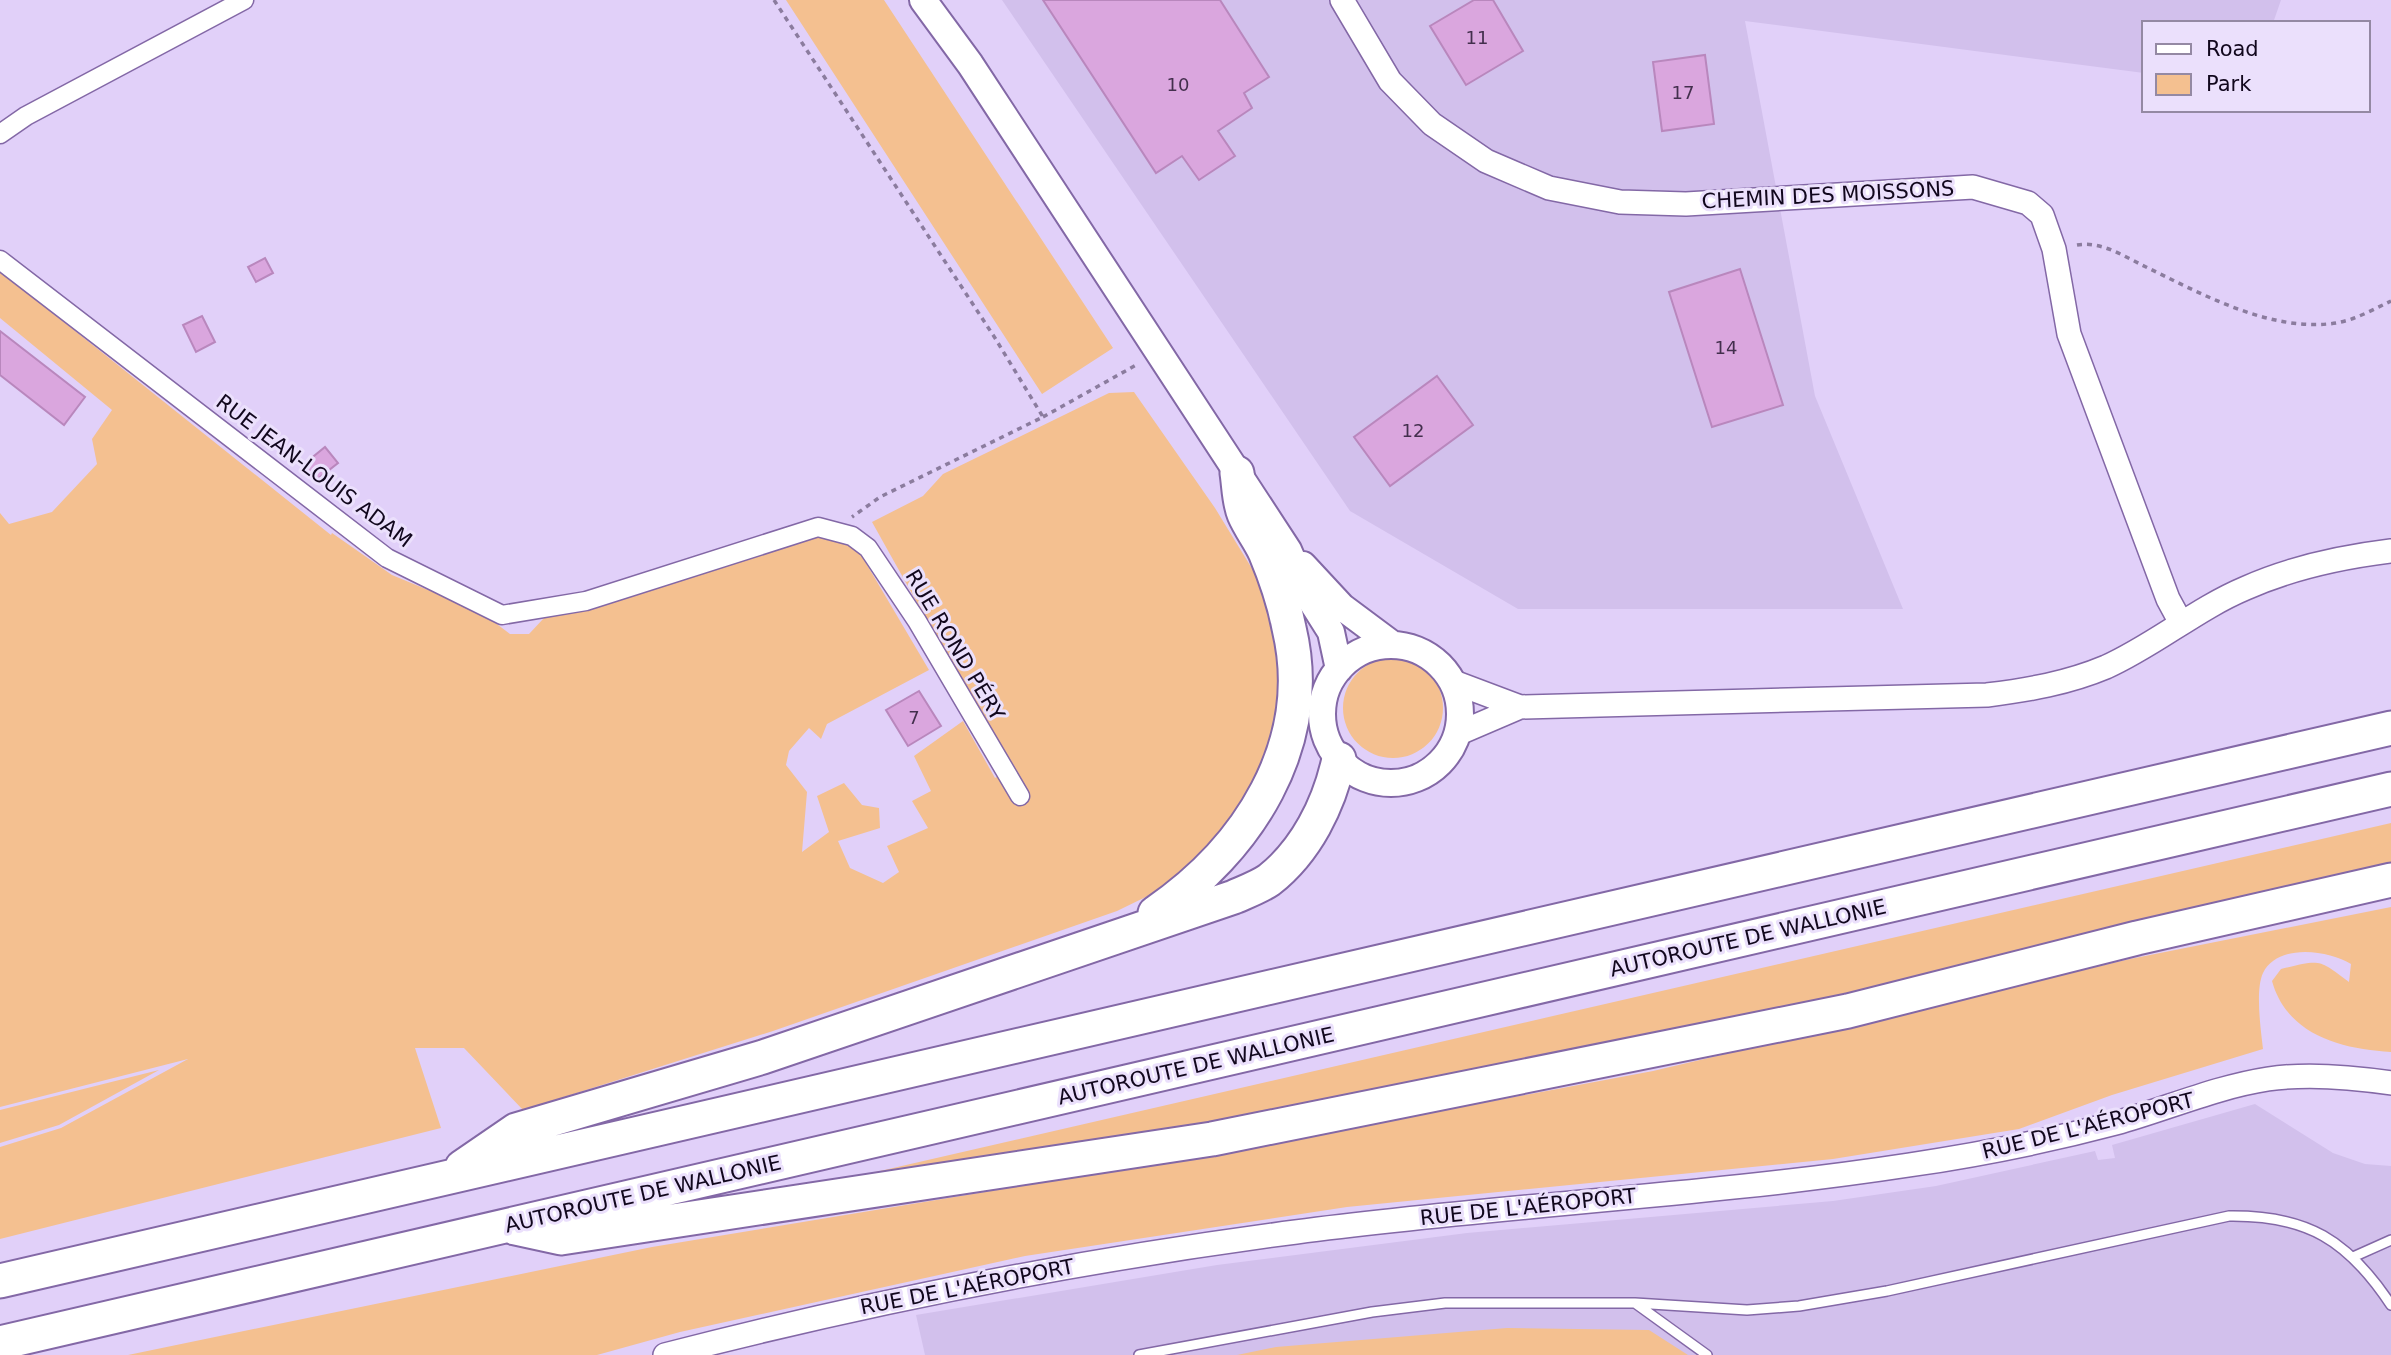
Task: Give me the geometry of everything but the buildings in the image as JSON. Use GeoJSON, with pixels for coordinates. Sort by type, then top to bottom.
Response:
{"type":"FeatureCollection","features":[{"type":"Feature","properties":{"kind":"highway"},"geometry":{"type":"LineString","coordinates":[[1097,943],[1152,914],[1189,889],[1217,864],[1257,810],[1276,772],[1292,723],[1295,672],[1290,630],[1264,550],[1243,513],[1237,472]]}},
{"type":"Feature","properties":{"kind":"highway"},"geometry":{"type":"LineString","coordinates":[[0,1281],[2391,728]]}},
{"type":"Feature","properties":{"kind":"highway"},"geometry":{"type":"LineString","coordinates":[[448,1177],[516,1130],[762,1056],[1234,897],[1267,881],[1295,855],[1333,789],[1339,760]]}},
{"type":"Feature","properties":{"kind":"highway","name":"AUTOROUTE DE WALLONIE"},"geometry":{"type":"LineString","coordinates":[[0,1343],[2391,789]]}},
{"type":"Feature","properties":{"kind":"highway"},"geometry":{"type":"LineString","coordinates":[[505,1226],[561,1238],[1212,1139],[1848,1011],[2137,938],[2391,880]]}},
{"type":"Feature","properties":{"kind":"main road"},"geometry":{"type":"LineString","coordinates":[[923,0],[970,64],[1288,550],[1307,594],[1331,632],[1339,669]]}},
{"type":"Feature","properties":{"kind":"main road"},"geometry":{"type":"LineString","coordinates":[[1288,550],[1342,607],[1393,645]]}},
{"type":"Feature","properties":{"kind":"main road"},"geometry":{"type":"LineString","coordinates":[[1393,645],[1413,649],[1431,657],[1451,681],[1460,708],[1457,734],[1446,757],[1433,769],[1402,782],[1368,779],[1339,760],[1326,739],[1322,715],[1326,690],[1339,669],[1363,651],[1393,645]]}},
{"type":"Feature","properties":{"kind":"street"},"geometry":{"type":"LineString","coordinates":[[0,134],[37,111],[244,0]]}},
{"type":"Feature","properties":{"kind":"street","name":"CHEMIN DES MOISSONS"},"geometry":{"type":"LineString","coordinates":[[1342,0],[1390,81],[1432,124],[1486,161],[1549,188],[1620,202],[1686,204],[1973,187],[2028,203],[2042,215],[2054,249],[2069,334],[2168,599],[2181,623]]}},
{"type":"Feature","properties":{"kind":"street","name":"RUE JEAN-LOUIS ADAM"},"geometry":{"type":"LineString","coordinates":[[0,260],[387,558],[502,615],[586,601],[818,527],[839,531]]}},
{"type":"Feature","properties":{"kind":"street","name":"RUE ROND PÉRY"},"geometry":{"type":"LineString","coordinates":[[839,531],[868,548],[917,621],[1020,796]]}},
{"type":"Feature","properties":{"kind":"street"},"geometry":{"type":"LineString","coordinates":[[1451,681],[1520,706],[1987,695],[2032,690],[2105,667],[2246,587],[2296,570],[2391,551]]}},
{"type":"Feature","properties":{"kind":"street"},"geometry":{"type":"LineString","coordinates":[[1457,734],[1520,706]]}},
{"type":"Feature","properties":{"kind":"street","name":"RUE DE L'AÉROPORT"},"geometry":{"type":"LineString","coordinates":[[665,1355],[796,1321],[927,1292],[1096,1262],[1296,1232],[1791,1181],[1970,1156],[2117,1123],[2270,1079],[2316,1076],[2391,1083]]}},
{"type":"Feature","properties":{"kind":"lane"},"geometry":{"type":"LineString","coordinates":[[1139,1355],[1372,1312],[1445,1303],[1635,1303],[1747,1310],[1800,1306],[1887,1291],[2229,1216],[2258,1215],[2310,1227],[2329,1237],[2373,1278],[2391,1305]]}},
{"type":"Feature","properties":{"kind":"lane"},"geometry":{"type":"LineString","coordinates":[[2353,1257],[2391,1240]]}},
{"type":"Feature","properties":{"kind":"lane"},"geometry":{"type":"LineString","coordinates":[[1635,1303],[1707,1355]]}},
{"type":"Feature","properties":{"kind":"path"},"geometry":{"type":"LineString","coordinates":[[774,0],[995,338],[1043,418]]}},
{"type":"Feature","properties":{"kind":"path"},"geometry":{"type":"LineString","coordinates":[[2054,249],[2086,244],[2108,249],[2210,297],[2259,314],[2309,325],[2339,323],[2391,301]]}},
{"type":"Feature","properties":{"kind":"path"},"geometry":{"type":"LineString","coordinates":[[839,531],[857,511],[880,498],[1043,418],[1158,352]]}},
{"type":"Feature","properties":{"kind":"shaded area"},"geometry":{"type":"Polygon","coordinates":[[[1002,0],[2281,0],[2274,21],[2142,21],[2142,73],[1745,21],[1815,396],[1903,609],[1518,609],[1350,511],[1002,0]]]}},
{"type":"Feature","properties":{"kind":"shaded area"},"geometry":{"type":"Polygon","coordinates":[[[2255,1104],[2333,1153],[2365,1164],[2391,1166],[2391,1355],[925,1355],[916,1315],[1217,1265],[1467,1233],[1833,1201],[1936,1186],[2095,1151],[2098,1160],[2115,1158],[2112,1145],[2255,1104]]]}},
{"type":"Feature","properties":{"kind":"green space"},"geometry":{"type":"Polygon","coordinates":[[[786,0],[884,0],[1113,348],[1042,394],[786,0]]]}},
{"type":"Feature","properties":{"kind":"green space"},"geometry":{"type":"Polygon","coordinates":[[[0,271],[331,535],[332,533],[392,575],[481,612],[510,634],[529,634],[544,618],[818,537],[844,541],[860,553],[929,670],[827,724],[821,739],[809,728],[789,751],[786,765],[807,792],[802,852],[829,832],[817,796],[844,783],[862,805],[879,808],[880,828],[838,841],[850,868],[883,883],[899,872],[887,846],[928,828],[912,801],[931,791],[914,756],[963,721],[995,778],[1010,769],[872,522],[923,496],[943,474],[1109,393],[1134,392],[1215,508],[1270,598],[1287,659],[1261,784],[1223,840],[1158,891],[1117,911],[773,1031],[523,1110],[464,1048],[415,1048],[441,1128],[0,1239],[0,1147],[61,1128],[188,1059],[0,1107],[0,513],[9,524],[52,512],[97,464],[92,439],[112,410],[0,318],[0,271]]]}},
{"type":"Feature","properties":{"kind":"green space"},"geometry":{"type":"Polygon","coordinates":[[[1393,658],[1412,661],[1429,672],[1440,689],[1443,708],[1440,727],[1429,744],[1412,755],[1393,758],[1374,755],[1357,744],[1346,727],[1343,708],[1346,689],[1357,672],[1374,661],[1393,658]]]}},
{"type":"Feature","properties":{"kind":"green space"},"geometry":{"type":"Polygon","coordinates":[[[2391,823],[2391,872],[1887,991],[1299,1109],[780,1194],[2391,823]]]}},
{"type":"Feature","properties":{"kind":"green space"},"geometry":{"type":"Polygon","coordinates":[[[2391,907],[2391,1052],[2353,1047],[2318,1036],[2290,1014],[2279,999],[2272,981],[2281,969],[2319,963],[2349,982],[2351,964],[2330,955],[2291,953],[2270,963],[2263,973],[2259,990],[2259,1011],[2263,1049],[2112,1095],[2019,1129],[1833,1159],[1347,1207],[1025,1256],[680,1332],[597,1355],[128,1355],[652,1247],[1179,1160],[1653,1071],[2130,959],[2391,907]]]}},
{"type":"Feature","properties":{"kind":"green space"},"geometry":{"type":"Polygon","coordinates":[[[159,1070],[59,1125],[0,1143],[0,1110],[159,1070]]]}},
{"type":"Feature","properties":{"kind":"green space"},"geometry":{"type":"Polygon","coordinates":[[[1507,1328],[1649,1330],[1688,1355],[1237,1355],[1276,1347],[1507,1328]]]}}]}
